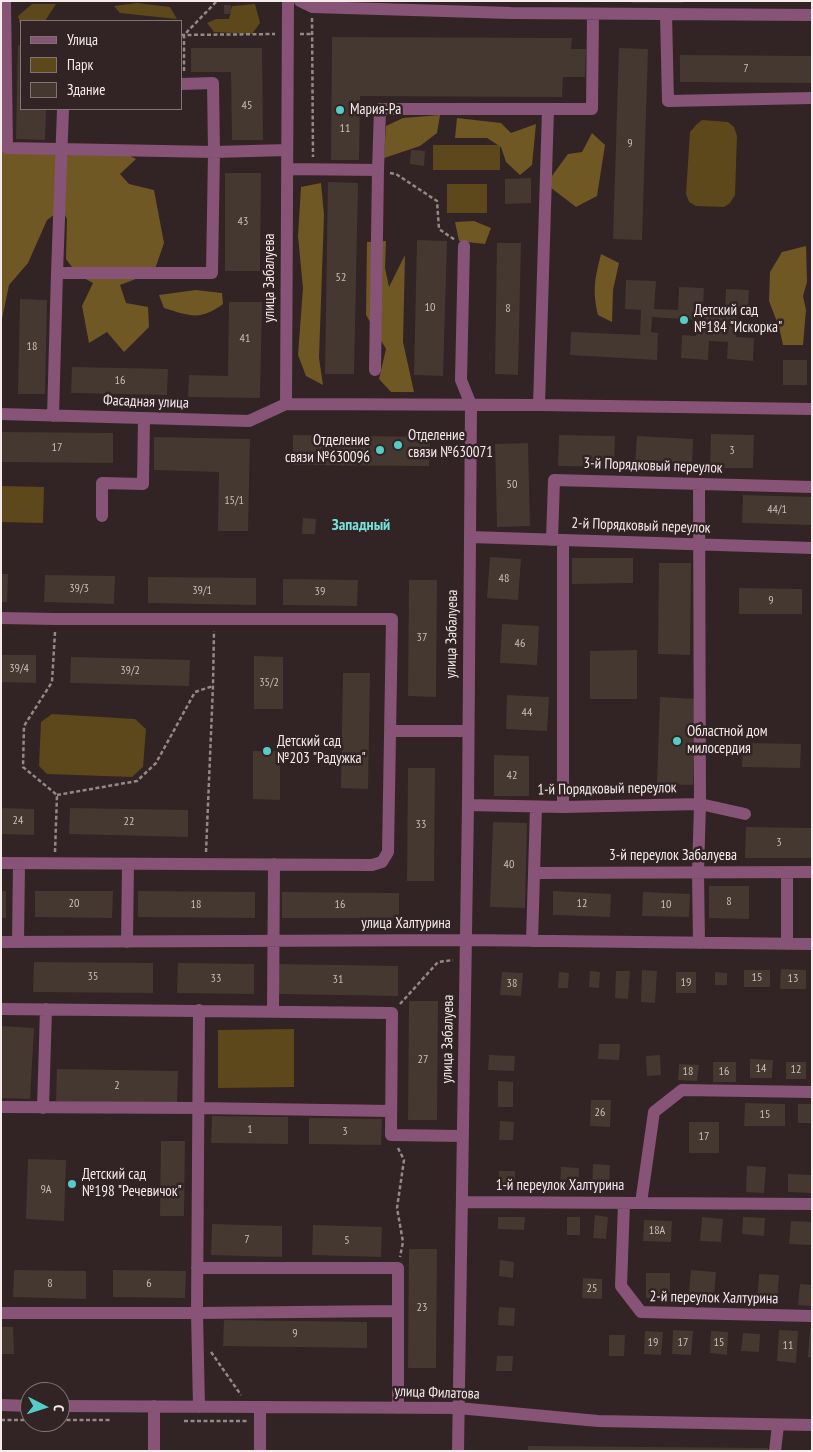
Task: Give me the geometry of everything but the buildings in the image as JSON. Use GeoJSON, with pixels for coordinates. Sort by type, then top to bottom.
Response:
{"type":"FeatureCollection","features":[{"type":"Feature","properties":{"kind":"street"},"geometry":{"type":"LineString","coordinates":[[5,1],[7,148],[214,152],[287,150]]}},
{"type":"Feature","properties":{"kind":"street","name":"улица Забалуева"},"geometry":{"type":"LineString","coordinates":[[286,404],[288,1]]}},
{"type":"Feature","properties":{"kind":"street"},"geometry":{"type":"LineString","coordinates":[[300,1],[312,7],[510,13],[812,15]]}},
{"type":"Feature","properties":{"kind":"street"},"geometry":{"type":"LineString","coordinates":[[375,370],[380,109],[592,109],[593,14]]}},
{"type":"Feature","properties":{"kind":"street"},"geometry":{"type":"LineString","coordinates":[[666,14],[668,101],[812,98]]}},
{"type":"Feature","properties":{"kind":"street"},"geometry":{"type":"LineString","coordinates":[[57,273],[212,273],[213,83],[183,84]]}},
{"type":"Feature","properties":{"kind":"street"},"geometry":{"type":"LineString","coordinates":[[539,405],[548,109]]}},
{"type":"Feature","properties":{"kind":"street"},"geometry":{"type":"LineString","coordinates":[[53,416],[63,110]]}},
{"type":"Feature","properties":{"kind":"street"},"geometry":{"type":"LineString","coordinates":[[287,169],[378,170]]}},
{"type":"Feature","properties":{"kind":"street","name":"улица Забалуева"},"geometry":{"type":"LineString","coordinates":[[458,1451],[466,959],[470,537],[470,405],[461,380],[464,246]]}},
{"type":"Feature","properties":{"kind":"street"},"geometry":{"type":"LineString","coordinates":[[286,404],[812,409]]}},
{"type":"Feature","properties":{"kind":"street","name":"Фасадная улица"},"geometry":{"type":"LineString","coordinates":[[1,414],[249,421],[286,404]]}},
{"type":"Feature","properties":{"kind":"street"},"geometry":{"type":"LineString","coordinates":[[102,516],[102,483],[143,484],[144,418]]}},
{"type":"Feature","properties":{"kind":"street","name":"3-й Порядковый переулок"},"geometry":{"type":"LineString","coordinates":[[558,540],[554,480],[812,487]]}},
{"type":"Feature","properties":{"kind":"street"},"geometry":{"type":"LineString","coordinates":[[700,484],[700,804],[698,872],[700,943]]}},
{"type":"Feature","properties":{"kind":"street","name":"2-й Порядковый переулок"},"geometry":{"type":"LineString","coordinates":[[470,537],[812,548]]}},
{"type":"Feature","properties":{"kind":"street"},"geometry":{"type":"LineString","coordinates":[[558,540],[563,807]]}},
{"type":"Feature","properties":{"kind":"street"},"geometry":{"type":"LineString","coordinates":[[1,618],[392,619],[388,852],[382,862],[372,865],[1,863]]}},
{"type":"Feature","properties":{"kind":"street"},"geometry":{"type":"LineString","coordinates":[[391,731],[468,732]]}},
{"type":"Feature","properties":{"kind":"street","name":"1-й Порядковый переулок"},"geometry":{"type":"LineString","coordinates":[[468,806],[563,807],[700,804],[745,814]]}},
{"type":"Feature","properties":{"kind":"street"},"geometry":{"type":"LineString","coordinates":[[532,941],[536,807]]}},
{"type":"Feature","properties":{"kind":"street"},"geometry":{"type":"LineString","coordinates":[[18,942],[19,863]]}},
{"type":"Feature","properties":{"kind":"street"},"geometry":{"type":"LineString","coordinates":[[127,942],[128,864]]}},
{"type":"Feature","properties":{"kind":"street"},"geometry":{"type":"LineString","coordinates":[[273,1011],[274,864]]}},
{"type":"Feature","properties":{"kind":"street"},"geometry":{"type":"LineString","coordinates":[[787,872],[787,944]]}},
{"type":"Feature","properties":{"kind":"street","name":"3-й переулок Забалуева"},"geometry":{"type":"LineString","coordinates":[[535,873],[812,872]]}},
{"type":"Feature","properties":{"kind":"street","name":"улица Халтурина"},"geometry":{"type":"LineString","coordinates":[[1,942],[466,940],[812,944]]}},
{"type":"Feature","properties":{"kind":"street"},"geometry":{"type":"LineString","coordinates":[[1,1008],[392,1013],[391,1135],[463,1136]]}},
{"type":"Feature","properties":{"kind":"street"},"geometry":{"type":"LineString","coordinates":[[43,1108],[46,1009]]}},
{"type":"Feature","properties":{"kind":"street"},"geometry":{"type":"LineString","coordinates":[[199,1010],[197,1268],[199,1407]]}},
{"type":"Feature","properties":{"kind":"street","name":"1-й переулок Халтурина"},"geometry":{"type":"LineString","coordinates":[[462,1202],[641,1203],[654,1112],[682,1090],[812,1092]]}},
{"type":"Feature","properties":{"kind":"street"},"geometry":{"type":"LineString","coordinates":[[1,1107],[392,1111]]}},
{"type":"Feature","properties":{"kind":"street","name":"2-й переулок Халтурина"},"geometry":{"type":"LineString","coordinates":[[624,1203],[620,1286],[641,1312],[812,1316]]}},
{"type":"Feature","properties":{"kind":"street"},"geometry":{"type":"LineString","coordinates":[[641,1203],[812,1204]]}},
{"type":"Feature","properties":{"kind":"street"},"geometry":{"type":"LineString","coordinates":[[197,1268],[398,1268],[398,1408]]}},
{"type":"Feature","properties":{"kind":"street"},"geometry":{"type":"LineString","coordinates":[[1,1313],[398,1310]]}},
{"type":"Feature","properties":{"kind":"street"},"geometry":{"type":"LineString","coordinates":[[1,1405],[20,1406]]}},
{"type":"Feature","properties":{"kind":"street","name":"улица Филатова"},"geometry":{"type":"LineString","coordinates":[[70,1406],[458,1408],[598,1421],[812,1425]]}},
{"type":"Feature","properties":{"kind":"street"},"geometry":{"type":"LineString","coordinates":[[154,1406],[154,1451]]}},
{"type":"Feature","properties":{"kind":"street"},"geometry":{"type":"LineString","coordinates":[[255,1407],[260,1451]]}},
{"type":"Feature","properties":{"kind":"street"},"geometry":{"type":"LineString","coordinates":[[775,1451],[778,1425]]}},
{"type":"Feature","properties":{"kind":"path"},"geometry":{"type":"LineString","coordinates":[[183,84],[182,35],[217,1]]}},
{"type":"Feature","properties":{"kind":"path"},"geometry":{"type":"LineString","coordinates":[[312,7],[313,169]]}},
{"type":"Feature","properties":{"kind":"path"},"geometry":{"type":"LineString","coordinates":[[182,35],[312,34]]}},
{"type":"Feature","properties":{"kind":"path"},"geometry":{"type":"LineString","coordinates":[[378,170],[396,174],[437,201],[439,229],[464,246]]}},
{"type":"Feature","properties":{"kind":"path"},"geometry":{"type":"LineString","coordinates":[[55,619],[52,682],[24,726],[23,767],[57,795],[137,781],[156,763],[195,692],[213,686]]}},
{"type":"Feature","properties":{"kind":"path"},"geometry":{"type":"LineString","coordinates":[[206,864],[214,619]]}},
{"type":"Feature","properties":{"kind":"path"},"geometry":{"type":"LineString","coordinates":[[54,863],[57,795]]}},
{"type":"Feature","properties":{"kind":"path"},"geometry":{"type":"LineString","coordinates":[[392,1013],[438,962],[466,959]]}},
{"type":"Feature","properties":{"kind":"path"},"geometry":{"type":"LineString","coordinates":[[391,1135],[404,1160],[397,1208],[403,1242],[398,1268]]}},
{"type":"Feature","properties":{"kind":"path"},"geometry":{"type":"LineString","coordinates":[[210,1347],[213,1356],[255,1407]]}},
{"type":"Feature","properties":{"kind":"path"},"geometry":{"type":"LineString","coordinates":[[1,1420],[20,1420]]}},
{"type":"Feature","properties":{"kind":"green space"},"geometry":{"type":"Polygon","coordinates":[[[137,3],[170,7],[177,19],[120,13],[114,6],[137,3]]]}},
{"type":"Feature","properties":{"kind":"green space"},"geometry":{"type":"Polygon","coordinates":[[[32,4],[56,4],[46,20],[20,20],[20,25],[18,16],[32,4]]]}},
{"type":"Feature","properties":{"kind":"green space"},"geometry":{"type":"Polygon","coordinates":[[[255,4],[260,23],[252,34],[214,32],[207,23],[216,19],[229,19],[232,6],[255,4]]]}},
{"type":"Feature","properties":{"kind":"green space"},"geometry":{"type":"Polygon","coordinates":[[[702,120],[728,122],[734,127],[737,136],[735,195],[730,203],[724,207],[696,206],[689,202],[686,194],[690,132],[702,120]]]}},
{"type":"Feature","properties":{"kind":"green space"},"geometry":{"type":"Polygon","coordinates":[[[433,145],[500,145],[500,170],[433,170],[433,145]]]}},
{"type":"Feature","properties":{"kind":"green space"},"geometry":{"type":"Polygon","coordinates":[[[447,184],[487,184],[487,213],[447,213],[447,184]]]}},
{"type":"Feature","properties":{"kind":"green space"},"geometry":{"type":"Polygon","coordinates":[[[1,486],[44,487],[43,523],[1,522],[1,486]]]}},
{"type":"Feature","properties":{"kind":"green space"},"geometry":{"type":"Polygon","coordinates":[[[52,714],[135,719],[146,729],[143,767],[132,777],[47,774],[39,766],[41,722],[52,714]]]}},
{"type":"Feature","properties":{"kind":"green space"},"geometry":{"type":"Polygon","coordinates":[[[294,1029],[294,1087],[218,1088],[218,1030],[294,1029]]]}},
{"type":"Feature","properties":{"kind":"shaded area"},"geometry":{"type":"Polygon","coordinates":[[[1,83],[12,148],[51,149],[64,157],[79,150],[113,147],[136,159],[120,174],[129,184],[154,190],[164,243],[154,272],[120,285],[126,303],[148,307],[149,327],[124,352],[107,332],[89,343],[82,306],[93,283],[78,275],[66,259],[67,219],[62,209],[47,220],[28,263],[9,285],[1,324],[1,83]]]}},
{"type":"Feature","properties":{"kind":"shaded area"},"geometry":{"type":"Polygon","coordinates":[[[440,115],[437,133],[420,146],[384,158],[386,126],[403,118],[440,115]]]}},
{"type":"Feature","properties":{"kind":"shaded area"},"geometry":{"type":"Polygon","coordinates":[[[457,118],[501,123],[511,133],[536,124],[532,165],[520,175],[506,162],[501,147],[487,138],[455,138],[457,118]]]}},
{"type":"Feature","properties":{"kind":"shaded area"},"geometry":{"type":"Polygon","coordinates":[[[592,133],[605,145],[597,196],[576,207],[546,184],[568,154],[582,152],[592,133]]]}},
{"type":"Feature","properties":{"kind":"shaded area"},"geometry":{"type":"Polygon","coordinates":[[[321,183],[324,215],[319,358],[323,385],[306,376],[298,355],[303,288],[298,236],[301,187],[321,183]]]}},
{"type":"Feature","properties":{"kind":"shaded area"},"geometry":{"type":"Polygon","coordinates":[[[474,221],[491,228],[485,244],[459,241],[455,222],[474,221]]]}},
{"type":"Feature","properties":{"kind":"shaded area"},"geometry":{"type":"Polygon","coordinates":[[[386,241],[385,268],[389,287],[405,255],[403,342],[414,392],[391,392],[379,379],[386,349],[366,315],[367,242],[386,241]]]}},
{"type":"Feature","properties":{"kind":"shaded area"},"geometry":{"type":"Polygon","coordinates":[[[806,246],[807,282],[803,296],[806,310],[803,345],[783,345],[779,327],[769,301],[770,272],[782,252],[806,246]]]}},
{"type":"Feature","properties":{"kind":"shaded area"},"geometry":{"type":"Polygon","coordinates":[[[601,254],[619,263],[613,290],[612,322],[598,315],[596,306],[595,284],[601,254]]]}},
{"type":"Feature","properties":{"kind":"shaded area"},"geometry":{"type":"Polygon","coordinates":[[[196,290],[222,293],[223,304],[208,313],[188,315],[164,308],[159,295],[196,290]]]}},
{"type":"Feature","properties":{"kind":"place","name":"Мария-Ра"},"geometry":{"type":"Point","coordinates":[340,110]}},
{"type":"Feature","properties":{"kind":"place","name":"Детский сад №184 \"Искорка\""},"geometry":{"type":"Point","coordinates":[684,320]}},
{"type":"Feature","properties":{"kind":"place","name":"Отделение связи №630071"},"geometry":{"type":"Point","coordinates":[398,445]}},
{"type":"Feature","properties":{"kind":"place","name":"Отделение связи №630096"},"geometry":{"type":"Point","coordinates":[380,450]}},
{"type":"Feature","properties":{"kind":"place","name":"Областной дом милосердия"},"geometry":{"type":"Point","coordinates":[677,741]}},
{"type":"Feature","properties":{"kind":"place","name":"Детский сад №203 \"Радужка\""},"geometry":{"type":"Point","coordinates":[267,751]}},
{"type":"Feature","properties":{"kind":"place","name":"Детский сад №198 \"Речевичок\""},"geometry":{"type":"Point","coordinates":[72,1184]}},
{"type":"Feature","properties":{"kind":"district","name":"Западный"},"geometry":{"type":"Point","coordinates":[361,525]}}]}
